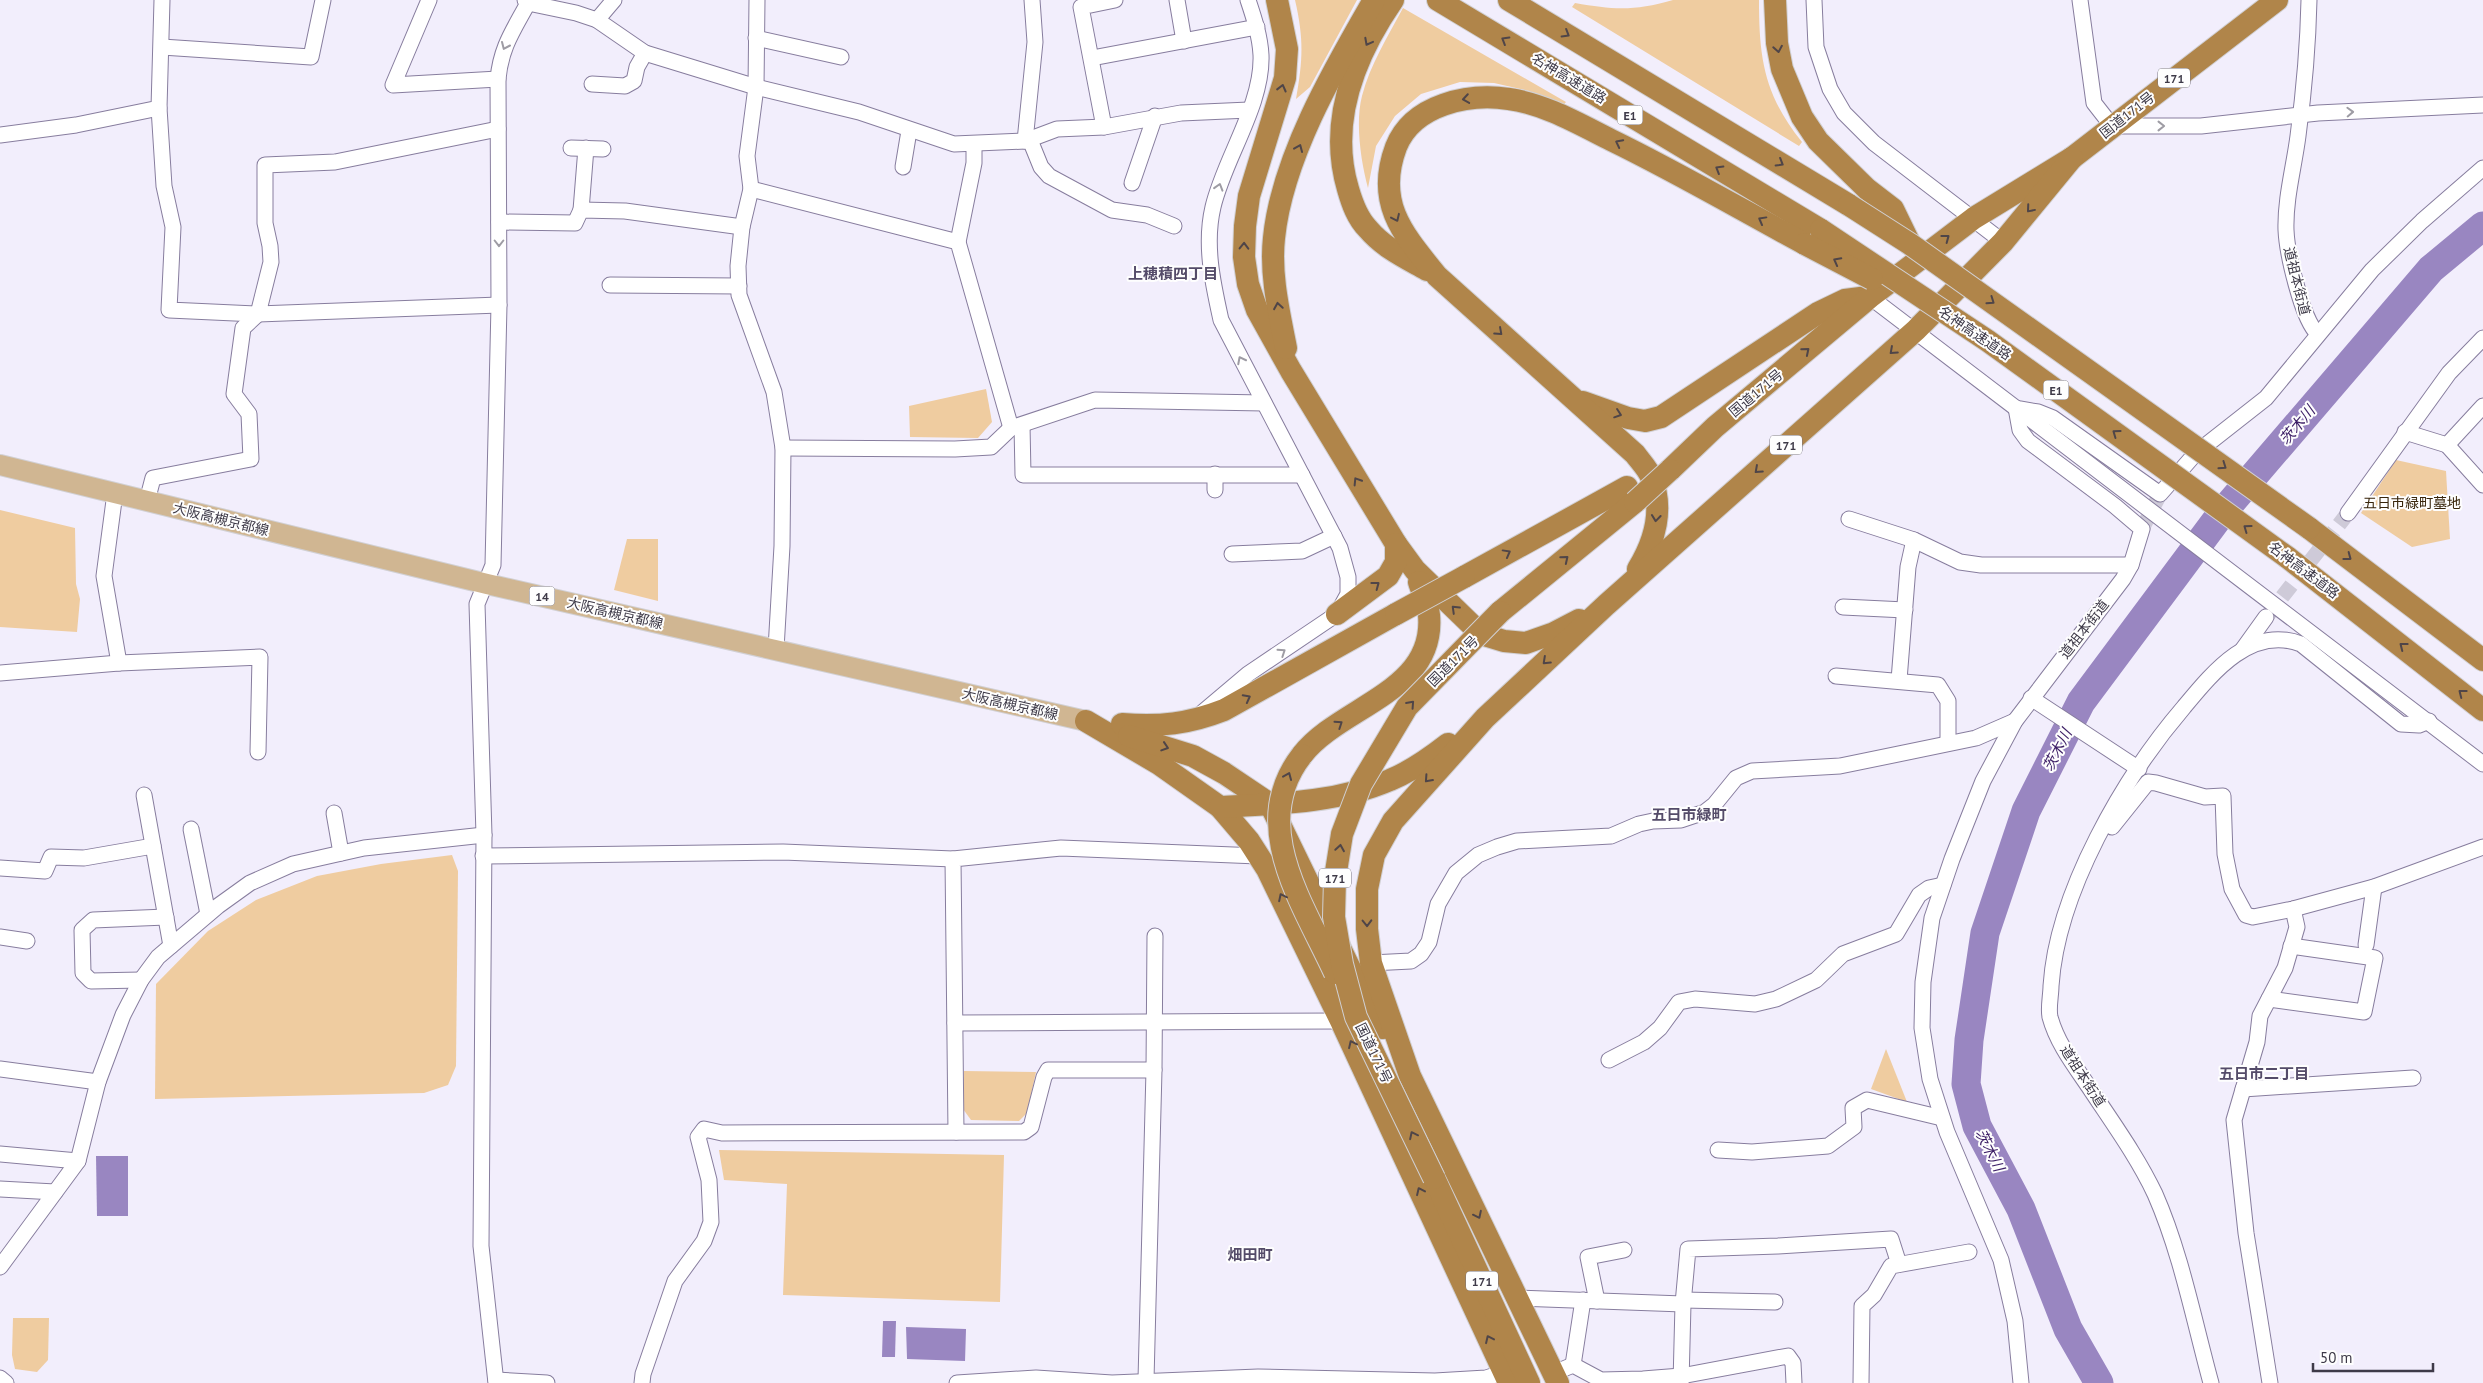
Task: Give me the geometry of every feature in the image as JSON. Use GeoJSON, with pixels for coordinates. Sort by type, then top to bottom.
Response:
{"type":"FeatureCollection","features":[{"type":"Feature","properties":{"kind":"highway"},"geometry":{"type":"LineString","coordinates":[[1277,0],[1287,49],[1284,78],[1249,196],[1245,226],[1244,257],[1248,284],[1257,310],[1396,544],[1415,570],[1481,634],[1504,641],[1526,643],[1554,633],[1606,605]]}},
{"type":"Feature","properties":{"kind":"highway"},"geometry":{"type":"LineString","coordinates":[[1292,371],[1273,275],[1274,239],[1279,207],[1290,170],[1340,57],[1374,0]]}},
{"type":"Feature","properties":{"kind":"highway"},"geometry":{"type":"LineString","coordinates":[[1393,0],[1365,48],[1352,78],[1344,104],[1341,158],[1354,207],[1366,228],[1383,245],[1437,276]]}},
{"type":"Feature","properties":{"kind":"highway","name":"名神高速道路"},"geometry":{"type":"LineString","coordinates":[[1438,0],[1813,237],[1988,341],[2287,557],[2483,710]]}},
{"type":"Feature","properties":{"kind":"highway","name":"E1"},"geometry":{"type":"LineString","coordinates":[[1509,0],[1849,205],[1910,244],[2309,528],[2474,654]]}},
{"type":"Feature","properties":{"kind":"highway"},"geometry":{"type":"LineString","coordinates":[[1775,0],[1778,51],[1782,69],[1794,101],[1818,140],[1867,189],[1892,209],[1910,244]]}},
{"type":"Feature","properties":{"kind":"highway","name":"国道171号"},"geometry":{"type":"LineString","coordinates":[[1529,1383],[1434,1178],[1348,1019],[1342,964],[1334,917],[1335,878],[1342,834],[1361,784],[1407,707],[1500,612],[1631,494],[1668,466],[1870,297],[1974,218],[2072,158],[2277,0]]}},
{"type":"Feature","properties":{"kind":"highway"},"geometry":{"type":"LineString","coordinates":[[1628,586],[1651,548],[1655,529],[1658,501],[1650,476],[1635,454],[1437,276],[1413,246],[1395,216],[1390,203],[1387,182],[1390,163],[1397,144],[1412,124],[1432,109],[1455,100],[1482,96],[1510,99],[1541,107],[1583,126],[1813,237]]}},
{"type":"Feature","properties":{"kind":"highway","name":"国道171号"},"geometry":{"type":"LineString","coordinates":[[1562,1374],[1518,1298],[1410,1076],[1371,963],[1367,929],[1367,888],[1374,855],[1393,820],[1485,718],[1606,605],[1916,330],[2003,242],[2072,158]]}},
{"type":"Feature","properties":{"kind":"highway"},"geometry":{"type":"LineString","coordinates":[[1572,398],[1628,418],[1645,421],[1661,417],[1818,313],[1845,300],[1870,297]]}},
{"type":"Feature","properties":{"kind":"highway"},"geometry":{"type":"LineString","coordinates":[[1086,721],[1168,726],[1224,710],[1464,577],[1631,494]]}},
{"type":"Feature","properties":{"kind":"highway"},"geometry":{"type":"LineString","coordinates":[[1337,614],[1388,576],[1396,562],[1396,544]]}},
{"type":"Feature","properties":{"kind":"highway"},"geometry":{"type":"LineString","coordinates":[[1415,570],[1429,614],[1428,642],[1414,669],[1392,689],[1335,726],[1302,755],[1289,771],[1280,797],[1277,830],[1281,851],[1348,1019],[1507,1378]]}},
{"type":"Feature","properties":{"kind":"highway"},"geometry":{"type":"LineString","coordinates":[[1220,807],[1270,804],[1331,796],[1389,780],[1418,765],[1485,718]]}},
{"type":"Feature","properties":{"kind":"highway"},"geometry":{"type":"LineString","coordinates":[[1086,721],[1159,764],[1220,807],[1258,856],[1348,1019]]}},
{"type":"Feature","properties":{"kind":"highway"},"geometry":{"type":"LineString","coordinates":[[1086,721],[1193,756],[1224,773],[1270,804],[1361,991],[1410,1076]]}},
{"type":"Feature","properties":{"kind":"main road","name":"大阪高槻京都線"},"geometry":{"type":"LineString","coordinates":[[0,465],[486,584],[1086,721]]}},
{"type":"Feature","properties":{"kind":"street"},"geometry":{"type":"LineString","coordinates":[[162,0],[159,108],[164,186],[173,227],[169,310],[258,314],[499,305]]}},
{"type":"Feature","properties":{"kind":"street"},"geometry":{"type":"LineString","coordinates":[[162,47],[312,57],[323,0]]}},
{"type":"Feature","properties":{"kind":"street"},"geometry":{"type":"LineString","coordinates":[[429,0],[393,85],[498,79]]}},
{"type":"Feature","properties":{"kind":"street"},"geometry":{"type":"LineString","coordinates":[[598,20],[614,0]]}},
{"type":"Feature","properties":{"kind":"street"},"geometry":{"type":"LineString","coordinates":[[757,0],[756,87],[747,156],[751,189],[742,226],[738,266],[739,294],[774,392],[784,448],[782,546],[776,649]]}},
{"type":"Feature","properties":{"kind":"street"},"geometry":{"type":"LineString","coordinates":[[1032,0],[1035,42],[1028,141],[1041,167],[1050,176],[1112,210],[1147,215],[1174,226]]}},
{"type":"Feature","properties":{"kind":"street"},"geometry":{"type":"LineString","coordinates":[[1104,127],[1081,6],[1115,0]]}},
{"type":"Feature","properties":{"kind":"street"},"geometry":{"type":"LineString","coordinates":[[1177,0],[1184,41]]}},
{"type":"Feature","properties":{"kind":"street"},"geometry":{"type":"LineString","coordinates":[[1186,721],[1204,712],[1248,674],[1337,614],[1348,594],[1348,577],[1340,548],[1221,320],[1212,283],[1209,246],[1212,209],[1224,172],[1249,110],[1257,84],[1261,57],[1257,27],[1248,0]]}},
{"type":"Feature","properties":{"kind":"street"},"geometry":{"type":"LineString","coordinates":[[1814,0],[1816,48],[1830,89],[1844,113],[1874,143],[2003,242]]}},
{"type":"Feature","properties":{"kind":"street"},"geometry":{"type":"LineString","coordinates":[[2080,0],[2094,103],[2112,126],[2201,126],[2301,116],[2477,106]]}},
{"type":"Feature","properties":{"kind":"street","name":"道祖本街道"},"geometry":{"type":"LineString","coordinates":[[2309,0],[2301,116],[2287,207],[2288,251],[2308,322],[2318,334]]}},
{"type":"Feature","properties":{"kind":"street"},"geometry":{"type":"LineString","coordinates":[[547,1383],[496,1382],[482,1246],[484,835],[477,604],[493,565],[499,305],[498,79],[500,58],[526,2],[598,20],[645,53],[756,87],[839,106],[939,141],[974,145],[1028,141],[1057,129],[1104,127],[1155,116],[1249,110]]}},
{"type":"Feature","properties":{"kind":"street"},"geometry":{"type":"LineString","coordinates":[[1092,58],[1257,27]]}},
{"type":"Feature","properties":{"kind":"street"},"geometry":{"type":"LineString","coordinates":[[756,38],[841,57]]}},
{"type":"Feature","properties":{"kind":"street"},"geometry":{"type":"LineString","coordinates":[[592,84],[625,86],[634,81],[637,68],[645,53]]}},
{"type":"Feature","properties":{"kind":"street"},"geometry":{"type":"LineString","coordinates":[[0,136],[76,125],[159,108]]}},
{"type":"Feature","properties":{"kind":"street"},"geometry":{"type":"LineString","coordinates":[[1132,183],[1155,116]]}},
{"type":"Feature","properties":{"kind":"street"},"geometry":{"type":"LineString","coordinates":[[147,501],[153,478],[251,459],[249,414],[234,394],[243,328],[258,314],[271,262],[270,246],[265,224],[265,165],[335,162],[498,129]]}},
{"type":"Feature","properties":{"kind":"street"},"geometry":{"type":"LineString","coordinates":[[903,167],[909,131]]}},
{"type":"Feature","properties":{"kind":"street"},"geometry":{"type":"LineString","coordinates":[[974,145],[974,163],[958,242],[1016,426],[1023,475],[1302,475]]}},
{"type":"Feature","properties":{"kind":"street"},"geometry":{"type":"LineString","coordinates":[[499,222],[575,223],[581,210],[578,148],[603,149]]}},
{"type":"Feature","properties":{"kind":"street"},"geometry":{"type":"LineString","coordinates":[[2016,408],[2038,412],[2053,418],[2160,494],[2196,453],[2266,398],[2372,270],[2422,221],[2483,168]]}},
{"type":"Feature","properties":{"kind":"street"},"geometry":{"type":"LineString","coordinates":[[751,189],[958,242]]}},
{"type":"Feature","properties":{"kind":"street"},"geometry":{"type":"LineString","coordinates":[[581,210],[625,211],[742,226]]}},
{"type":"Feature","properties":{"kind":"street"},"geometry":{"type":"LineString","coordinates":[[610,285],[739,286]]}},
{"type":"Feature","properties":{"kind":"street"},"geometry":{"type":"LineString","coordinates":[[1870,297],[1916,330],[2483,764]]}},
{"type":"Feature","properties":{"kind":"street"},"geometry":{"type":"LineString","coordinates":[[2348,513],[2449,373],[2483,338]]}},
{"type":"Feature","properties":{"kind":"street"},"geometry":{"type":"LineString","coordinates":[[784,448],[946,450],[991,447],[1016,426],[1095,400],[1264,403]]}},
{"type":"Feature","properties":{"kind":"street"},"geometry":{"type":"LineString","coordinates":[[2447,446],[2483,406]]}},
{"type":"Feature","properties":{"kind":"street","name":"道祖本街道"},"geometry":{"type":"LineString","coordinates":[[2016,408],[2020,430],[2028,441],[2115,506],[2142,529],[2131,565],[2123,579],[2034,701],[2015,721],[1983,781],[1932,918],[1923,982],[1922,1028],[1930,1079],[1942,1118],[2001,1260],[2015,1321],[2020,1382]]}},
{"type":"Feature","properties":{"kind":"street"},"geometry":{"type":"LineString","coordinates":[[2405,432],[2447,446],[2483,485]]}},
{"type":"Feature","properties":{"kind":"street"},"geometry":{"type":"LineString","coordinates":[[1215,474],[1215,490]]}},
{"type":"Feature","properties":{"kind":"street"},"geometry":{"type":"LineString","coordinates":[[115,493],[104,576],[119,663]]}},
{"type":"Feature","properties":{"kind":"street"},"geometry":{"type":"LineString","coordinates":[[1849,519],[1914,540],[1960,562],[1981,565],[2131,565]]}},
{"type":"Feature","properties":{"kind":"street"},"geometry":{"type":"LineString","coordinates":[[1232,554],[1302,551],[1334,536]]}},
{"type":"Feature","properties":{"kind":"street"},"geometry":{"type":"LineString","coordinates":[[1900,680],[1908,567],[1914,540]]}},
{"type":"Feature","properties":{"kind":"street"},"geometry":{"type":"LineString","coordinates":[[1844,607],[1904,610]]}},
{"type":"Feature","properties":{"kind":"street"},"geometry":{"type":"LineString","coordinates":[[2243,649],[2266,618]]}},
{"type":"Feature","properties":{"kind":"street"},"geometry":{"type":"LineString","coordinates":[[2243,649],[2265,640],[2286,638],[2301,644],[2401,724],[2419,725],[2429,721]]}},
{"type":"Feature","properties":{"kind":"street","name":"道祖本街道"},"geometry":{"type":"LineString","coordinates":[[2211,1383],[2176,1255],[2155,1194],[2127,1142],[2063,1048],[2050,1015],[2053,963],[2067,903],[2113,809],[2136,767],[2165,729],[2206,681],[2243,649]]}},
{"type":"Feature","properties":{"kind":"street"},"geometry":{"type":"LineString","coordinates":[[0,673],[119,663],[260,657],[258,752]]}},
{"type":"Feature","properties":{"kind":"street"},"geometry":{"type":"LineString","coordinates":[[1836,676],[1900,680],[1938,685],[1948,701],[1948,743]]}},
{"type":"Feature","properties":{"kind":"street"},"geometry":{"type":"LineString","coordinates":[[2034,701],[2136,767]]}},
{"type":"Feature","properties":{"kind":"street"},"geometry":{"type":"LineString","coordinates":[[1371,963],[1411,961],[1421,954],[1429,942],[1438,904],[1456,873],[1478,855],[1497,847],[1517,841],[1602,838],[1646,823],[1682,820],[1705,812],[1714,805],[1736,778],[1752,771],[1840,766],[1976,738],[2015,721]]}},
{"type":"Feature","properties":{"kind":"street"},"geometry":{"type":"LineString","coordinates":[[2084,865],[2148,782],[2205,797],[2223,796],[2225,854],[2232,889],[2246,915],[2253,917],[2293,909],[2374,887],[2483,847]]}},
{"type":"Feature","properties":{"kind":"street"},"geometry":{"type":"LineString","coordinates":[[144,795],[171,946]]}},
{"type":"Feature","properties":{"kind":"street"},"geometry":{"type":"LineString","coordinates":[[334,813],[341,853]]}},
{"type":"Feature","properties":{"kind":"street"},"geometry":{"type":"LineString","coordinates":[[191,829],[208,914]]}},
{"type":"Feature","properties":{"kind":"street"},"geometry":{"type":"LineString","coordinates":[[0,1267],[78,1161],[98,1082],[123,1015],[141,980],[158,957],[208,914],[250,883],[292,864],[364,848],[484,835]]}},
{"type":"Feature","properties":{"kind":"street"},"geometry":{"type":"LineString","coordinates":[[0,868],[45,871],[51,857],[84,858],[153,846]]}},
{"type":"Feature","properties":{"kind":"street"},"geometry":{"type":"LineString","coordinates":[[483,856],[783,852],[953,859],[1062,848],[1258,856]]}},
{"type":"Feature","properties":{"kind":"street"},"geometry":{"type":"LineString","coordinates":[[953,859],[956,1132]]}},
{"type":"Feature","properties":{"kind":"street"},"geometry":{"type":"LineString","coordinates":[[1610,1060],[1644,1042],[1660,1028],[1679,1002],[1695,999],[1755,1004],[1776,999],[1816,980],[1843,954],[1896,934],[1919,895],[1929,888],[1943,886]]}},
{"type":"Feature","properties":{"kind":"street"},"geometry":{"type":"LineString","coordinates":[[2366,945],[2374,887]]}},
{"type":"Feature","properties":{"kind":"street"},"geometry":{"type":"LineString","coordinates":[[2270,1383],[2246,1233],[2234,1120],[2257,1042],[2260,1016],[2285,968],[2297,927],[2293,909]]}},
{"type":"Feature","properties":{"kind":"street"},"geometry":{"type":"LineString","coordinates":[[141,980],[91,981],[83,973],[82,930],[93,920],[166,917]]}},
{"type":"Feature","properties":{"kind":"street"},"geometry":{"type":"LineString","coordinates":[[1146,1380],[1154,1070],[1155,936]]}},
{"type":"Feature","properties":{"kind":"street"},"geometry":{"type":"LineString","coordinates":[[0,938],[26,941]]}},
{"type":"Feature","properties":{"kind":"street"},"geometry":{"type":"LineString","coordinates":[[2269,998],[2364,1012],[2375,958],[2291,946]]}},
{"type":"Feature","properties":{"kind":"street"},"geometry":{"type":"LineString","coordinates":[[955,1023],[1348,1019]]}},
{"type":"Feature","properties":{"kind":"street"},"geometry":{"type":"LineString","coordinates":[[0,1069],[98,1082]]}},
{"type":"Feature","properties":{"kind":"street"},"geometry":{"type":"LineString","coordinates":[[642,1383],[643,1374],[675,1281],[704,1241],[711,1222],[709,1180],[698,1137],[704,1129],[722,1133],[1024,1132],[1030,1128],[1044,1077],[1048,1070],[1154,1070]]}},
{"type":"Feature","properties":{"kind":"street"},"geometry":{"type":"LineString","coordinates":[[2243,1089],[2412,1078]]}},
{"type":"Feature","properties":{"kind":"street"},"geometry":{"type":"LineString","coordinates":[[1718,1150],[1752,1152],[1828,1146],[1854,1127],[1853,1108],[1868,1100],[1942,1118]]}},
{"type":"Feature","properties":{"kind":"street"},"geometry":{"type":"LineString","coordinates":[[0,1154],[78,1161]]}},
{"type":"Feature","properties":{"kind":"street"},"geometry":{"type":"LineString","coordinates":[[0,1189],[55,1192]]}},
{"type":"Feature","properties":{"kind":"street"},"geometry":{"type":"LineString","coordinates":[[1681,1380],[1683,1302],[1688,1249],[1778,1246],[1891,1238],[1900,1264]]}},
{"type":"Feature","properties":{"kind":"street"},"geometry":{"type":"LineString","coordinates":[[1624,1250],[1588,1257],[1590,1300],[1562,1374],[1602,1380],[1681,1380],[1788,1356],[1793,1363],[1794,1383]]}},
{"type":"Feature","properties":{"kind":"street"},"geometry":{"type":"LineString","coordinates":[[1860,1383],[1862,1306],[1874,1295],[1891,1266],[1969,1252]]}},
{"type":"Feature","properties":{"kind":"street"},"geometry":{"type":"LineString","coordinates":[[1518,1298],[1775,1302]]}},
{"type":"Feature","properties":{"kind":"street"},"geometry":{"type":"LineString","coordinates":[[957,1383],[1036,1378],[1112,1383],[1146,1380],[1258,1377],[1435,1381],[1507,1378]]}},
{"type":"Feature","properties":{"kind":"street"},"geometry":{"type":"LineString","coordinates":[[0,1378],[6,1383]]}},
{"type":"Feature","properties":{"kind":"green space"},"geometry":{"type":"Polygon","coordinates":[[[1295,0],[1357,0],[1310,87],[1296,99],[1302,49],[1295,0]]]}},
{"type":"Feature","properties":{"kind":"green space"},"geometry":{"type":"Polygon","coordinates":[[[1673,0],[1759,0],[1760,40],[1766,75],[1779,108],[1802,142],[1799,146],[1572,7],[1575,3],[1613,8],[1636,8],[1673,0]]]}},
{"type":"Feature","properties":{"kind":"green space"},"geometry":{"type":"Polygon","coordinates":[[[1403,8],[1566,102],[1561,108],[1529,91],[1494,83],[1460,82],[1421,94],[1395,116],[1376,146],[1368,188],[1363,166],[1359,130],[1362,96],[1375,62],[1403,8]]]}},
{"type":"Feature","properties":{"kind":"green space"},"geometry":{"type":"Polygon","coordinates":[[[986,389],[992,422],[978,438],[910,437],[909,406],[986,389]]]}},
{"type":"Feature","properties":{"kind":"green space","name":"五日市緑町墓地"},"geometry":{"type":"Polygon","coordinates":[[[2396,460],[2446,471],[2450,539],[2412,547],[2361,513],[2396,460]]]}},
{"type":"Feature","properties":{"kind":"green space"},"geometry":{"type":"Polygon","coordinates":[[[0,510],[75,528],[76,584],[80,599],[77,632],[0,627],[0,510]]]}},
{"type":"Feature","properties":{"kind":"green space"},"geometry":{"type":"Polygon","coordinates":[[[627,539],[658,539],[658,601],[614,590],[627,539]]]}},
{"type":"Feature","properties":{"kind":"green space"},"geometry":{"type":"Polygon","coordinates":[[[452,855],[458,871],[456,1066],[448,1085],[424,1093],[155,1099],[156,984],[208,931],[256,900],[317,876],[381,864],[452,855]]]}},
{"type":"Feature","properties":{"kind":"green space"},"geometry":{"type":"Polygon","coordinates":[[[1886,1049],[1907,1102],[1871,1089],[1886,1049]]]}},
{"type":"Feature","properties":{"kind":"green space"},"geometry":{"type":"Polygon","coordinates":[[[964,1071],[1036,1072],[1027,1113],[1019,1121],[971,1120],[963,1109],[964,1071]]]}},
{"type":"Feature","properties":{"kind":"green space"},"geometry":{"type":"Polygon","coordinates":[[[719,1150],[1004,1155],[1000,1302],[783,1295],[787,1184],[724,1180],[719,1150]]]}},
{"type":"Feature","properties":{"kind":"green space"},"geometry":{"type":"Polygon","coordinates":[[[13,1318],[49,1318],[48,1360],[37,1372],[15,1369],[12,1355],[13,1318]]]}},
{"type":"Feature","properties":{"kind":"shaded area"},"geometry":{"type":"Polygon","coordinates":[[[96,1156],[128,1156],[128,1216],[97,1216],[96,1156]]]}},
{"type":"Feature","properties":{"kind":"shaded area"},"geometry":{"type":"Polygon","coordinates":[[[883,1321],[896,1321],[895,1357],[882,1357],[883,1321]]]}},
{"type":"Feature","properties":{"kind":"shaded area"},"geometry":{"type":"Polygon","coordinates":[[[906,1327],[966,1329],[965,1361],[907,1359],[906,1327]]]}},
{"type":"Feature","properties":{"kind":"waterway","name":"茨木川"},"geometry":{"type":"LineString","coordinates":[[2099,1383],[2068,1329],[2021,1209],[1977,1126],[1966,1084],[1969,1040],[1985,933],[2026,811],[2081,702],[2221,514],[2431,269],[2483,226]]}},
{"type":"Feature","properties":{"kind":"tunnel"},"geometry":{"type":"LineString","coordinates":[[2142,529],[2160,494]]}},
{"type":"Feature","properties":{"kind":"tunnel"},"geometry":{"type":"LineString","coordinates":[[2268,615],[2348,513]]}},
{"type":"Feature","properties":{"kind":"district","name":"上穂積四丁目"},"geometry":{"type":"Point","coordinates":[1173,273]}},
{"type":"Feature","properties":{"kind":"district","name":"五日市緑町"},"geometry":{"type":"Point","coordinates":[1689,814]}},
{"type":"Feature","properties":{"kind":"district","name":"五日市二丁目"},"geometry":{"type":"Point","coordinates":[2264,1073]}},
{"type":"Feature","properties":{"kind":"district","name":"畑田町"},"geometry":{"type":"Point","coordinates":[1250,1254]}}]}
